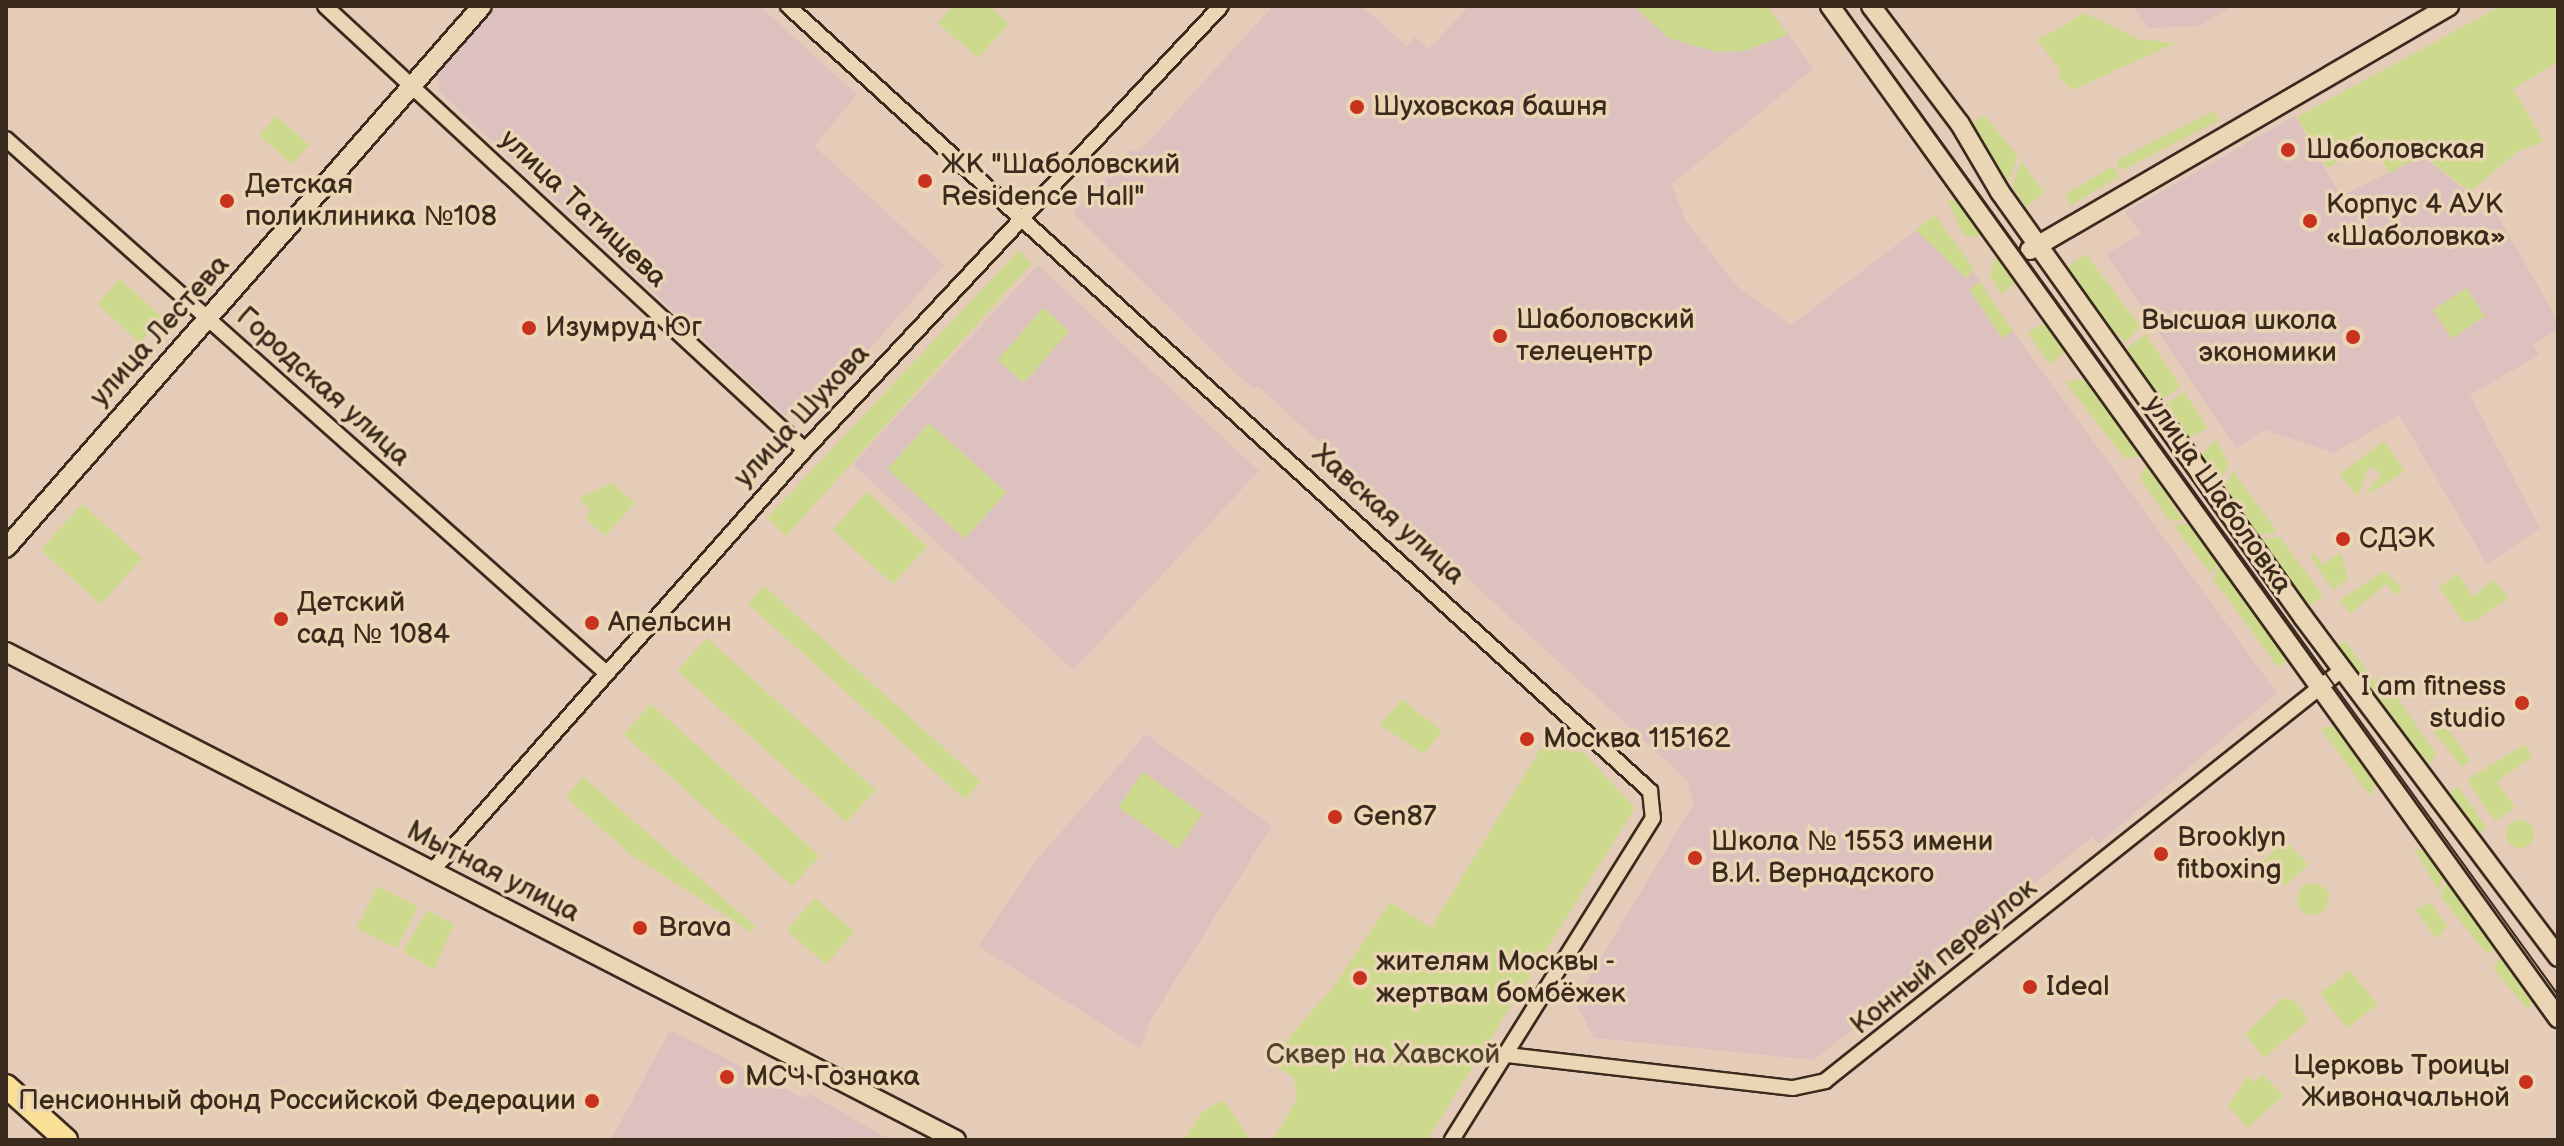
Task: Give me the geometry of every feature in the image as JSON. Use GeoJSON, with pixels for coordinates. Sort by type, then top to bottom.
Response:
{"type":"FeatureCollection","features":[{"type":"Feature","properties":{"kind":"main road","name":"улица Лестева"},"geometry":{"type":"LineString","coordinates":[[6,548],[482,6]]}},
{"type":"Feature","properties":{"kind":"main road","name":"улица Шаболовка"},"geometry":{"type":"LineString","coordinates":[[1830,6],[2558,1018]]}},
{"type":"Feature","properties":{"kind":"main road","name":"улица Шаболовка"},"geometry":{"type":"LineString","coordinates":[[1871,6],[1960,124],[2037,245],[2343,669],[2558,957]]}},
{"type":"Feature","properties":{"kind":"main road"},"geometry":{"type":"LineString","coordinates":[[2015,260],[2449,6]]}},
{"type":"Feature","properties":{"kind":"main road","name":"Мытная улица"},"geometry":{"type":"LineString","coordinates":[[6,652],[956,1140]]}},
{"type":"Feature","properties":{"kind":"main road"},"geometry":{"type":"LineString","coordinates":[[6,1086],[66,1140]]}},
{"type":"Feature","properties":{"kind":"street","name":"улица Татищева"},"geometry":{"type":"LineString","coordinates":[[325,6],[805,450]]}},
{"type":"Feature","properties":{"kind":"street","name":"Хавская улица"},"geometry":{"type":"LineString","coordinates":[[788,6],[1650,791],[1653,818],[1452,1140]]}},
{"type":"Feature","properties":{"kind":"street","name":"улица Шухова"},"geometry":{"type":"LineString","coordinates":[[432,871],[605,672],[805,450],[1221,6]]}},
{"type":"Feature","properties":{"kind":"street","name":"Городская улица"},"geometry":{"type":"LineString","coordinates":[[6,139],[605,672]]}},
{"type":"Feature","properties":{"kind":"street"},"geometry":{"type":"LineString","coordinates":[[2298,658],[2306,684],[2298,705]]}},
{"type":"Feature","properties":{"kind":"street","name":"Конный переулок"},"geometry":{"type":"LineString","coordinates":[[1507,1055],[1793,1088],[1825,1081],[2343,669]]}},
{"type":"Feature","properties":{"kind":"shaded area"},"geometry":{"type":"Polygon","coordinates":[[[496,6],[760,6],[857,95],[814,146],[944,265],[809,417],[783,414],[439,91],[438,72],[496,6]]]}},
{"type":"Feature","properties":{"kind":"shaded area"},"geometry":{"type":"Polygon","coordinates":[[[1273,6],[1362,6],[1407,46],[1415,37],[1429,49],[1469,6],[1768,6],[1813,69],[1672,184],[1685,220],[1738,287],[1791,325],[1936,215],[2010,327],[2277,693],[2098,844],[2092,837],[1814,1060],[1594,1038],[1575,1001],[1694,803],[1687,780],[1258,386],[1254,389],[1227,365],[1073,213],[1130,151],[1140,151],[1273,6]]]}},
{"type":"Feature","properties":{"kind":"shaded area"},"geometry":{"type":"Polygon","coordinates":[[[2132,6],[2233,6],[2198,26],[2148,28],[2132,6]]]}},
{"type":"Feature","properties":{"kind":"shaded area","name":"Высшая школа экономики"},"geometry":{"type":"Polygon","coordinates":[[[2295,116],[2341,196],[2422,156],[2470,194],[2484,217],[2495,211],[2558,321],[2558,330],[2533,344],[2539,355],[2470,395],[2540,528],[2487,564],[2399,415],[2334,453],[2265,430],[2236,448],[2106,254],[2141,234],[2125,212],[2295,116]]]}},
{"type":"Feature","properties":{"kind":"shaded area"},"geometry":{"type":"Polygon","coordinates":[[[1038,265],[1259,471],[1073,670],[852,464],[1038,265]]]}},
{"type":"Feature","properties":{"kind":"shaded area"},"geometry":{"type":"Polygon","coordinates":[[[1146,734],[1272,826],[1151,1019],[1140,1048],[978,946],[1035,862],[1146,734]]]}},
{"type":"Feature","properties":{"kind":"shaded area"},"geometry":{"type":"Polygon","coordinates":[[[670,1030],[803,1098],[809,1094],[885,1137],[611,1140],[670,1030]]]}},
{"type":"Feature","properties":{"kind":"green space"},"geometry":{"type":"Polygon","coordinates":[[[953,6],[989,6],[1009,24],[978,58],[938,23],[953,6]]]}},
{"type":"Feature","properties":{"kind":"green space"},"geometry":{"type":"Polygon","coordinates":[[[1634,6],[1767,6],[1788,35],[1744,51],[1718,52],[1668,38],[1634,6]]]}},
{"type":"Feature","properties":{"kind":"green space"},"geometry":{"type":"Polygon","coordinates":[[[2501,6],[2558,6],[2558,62],[2513,89],[2544,141],[2517,152],[2470,192],[2422,155],[2389,173],[2374,144],[2327,168],[2297,117],[2501,6]]]}},
{"type":"Feature","properties":{"kind":"green space"},"geometry":{"type":"Polygon","coordinates":[[[2085,13],[2138,39],[2175,43],[2073,90],[2057,77],[2062,73],[2038,40],[2085,13]]]}},
{"type":"Feature","properties":{"kind":"green space"},"geometry":{"type":"Polygon","coordinates":[[[2214,111],[2219,121],[2121,171],[2116,161],[2214,111]]]}},
{"type":"Feature","properties":{"kind":"green space"},"geometry":{"type":"Polygon","coordinates":[[[1984,115],[2018,156],[2007,184],[1968,127],[1984,115]]]}},
{"type":"Feature","properties":{"kind":"green space"},"geometry":{"type":"Polygon","coordinates":[[[276,116],[309,145],[292,164],[259,136],[276,116]]]}},
{"type":"Feature","properties":{"kind":"green space"},"geometry":{"type":"Polygon","coordinates":[[[2021,161],[2044,192],[2026,207],[2012,186],[2021,161]]]}},
{"type":"Feature","properties":{"kind":"green space"},"geometry":{"type":"Polygon","coordinates":[[[2113,166],[2119,176],[2071,205],[2065,195],[2113,166]]]}},
{"type":"Feature","properties":{"kind":"green space"},"geometry":{"type":"Polygon","coordinates":[[[1947,199],[1961,202],[1986,236],[1964,236],[1947,199]]]}},
{"type":"Feature","properties":{"kind":"green space"},"geometry":{"type":"Polygon","coordinates":[[[1935,215],[1973,268],[1967,279],[1916,230],[1935,215]]]}},
{"type":"Feature","properties":{"kind":"green space"},"geometry":{"type":"Polygon","coordinates":[[[1019,250],[1031,264],[786,536],[767,518],[1019,250]]]}},
{"type":"Feature","properties":{"kind":"green space"},"geometry":{"type":"Polygon","coordinates":[[[1997,251],[2018,281],[2001,294],[1990,276],[1997,251]]]}},
{"type":"Feature","properties":{"kind":"green space"},"geometry":{"type":"Polygon","coordinates":[[[2086,254],[2140,326],[2125,343],[2115,332],[2106,333],[2061,271],[2086,254]]]}},
{"type":"Feature","properties":{"kind":"green space"},"geometry":{"type":"Polygon","coordinates":[[[120,279],[162,317],[140,342],[97,304],[120,279]]]}},
{"type":"Feature","properties":{"kind":"green space"},"geometry":{"type":"Polygon","coordinates":[[[1980,282],[2013,331],[2002,338],[1969,289],[1980,282]]]}},
{"type":"Feature","properties":{"kind":"green space"},"geometry":{"type":"Polygon","coordinates":[[[2466,288],[2485,316],[2452,339],[2433,310],[2466,288]]]}},
{"type":"Feature","properties":{"kind":"green space"},"geometry":{"type":"Polygon","coordinates":[[[1043,308],[1069,331],[1024,383],[998,360],[1043,308]]]}},
{"type":"Feature","properties":{"kind":"green space"},"geometry":{"type":"Polygon","coordinates":[[[2048,321],[2067,350],[2050,364],[2028,333],[2048,321]]]}},
{"type":"Feature","properties":{"kind":"green space"},"geometry":{"type":"Polygon","coordinates":[[[2146,334],[2180,386],[2164,399],[2153,386],[2145,387],[2127,348],[2146,334]]]}},
{"type":"Feature","properties":{"kind":"green space"},"geometry":{"type":"Polygon","coordinates":[[[2087,380],[2140,454],[2139,457],[2124,458],[2065,381],[2087,380]]]}},
{"type":"Feature","properties":{"kind":"green space"},"geometry":{"type":"Polygon","coordinates":[[[2184,392],[2208,428],[2187,439],[2176,430],[2179,422],[2166,404],[2184,392]]]}},
{"type":"Feature","properties":{"kind":"green space"},"geometry":{"type":"Polygon","coordinates":[[[929,423],[1006,493],[965,539],[888,469],[929,423]]]}},
{"type":"Feature","properties":{"kind":"green space"},"geometry":{"type":"Polygon","coordinates":[[[2216,439],[2229,464],[2224,475],[2209,477],[2199,458],[2216,439]]]}},
{"type":"Feature","properties":{"kind":"green space"},"geometry":{"type":"Polygon","coordinates":[[[2384,441],[2405,471],[2365,496],[2381,473],[2368,466],[2358,497],[2340,474],[2384,441]]]}},
{"type":"Feature","properties":{"kind":"green space"},"geometry":{"type":"Polygon","coordinates":[[[2145,466],[2148,466],[2183,520],[2170,521],[2140,479],[2145,466]]]}},
{"type":"Feature","properties":{"kind":"green space"},"geometry":{"type":"Polygon","coordinates":[[[2233,471],[2276,530],[2275,533],[2259,535],[2225,486],[2233,471]]]}},
{"type":"Feature","properties":{"kind":"green space"},"geometry":{"type":"Polygon","coordinates":[[[612,483],[635,503],[605,536],[585,518],[591,510],[579,498],[612,483]]]}},
{"type":"Feature","properties":{"kind":"green space"},"geometry":{"type":"Polygon","coordinates":[[[867,492],[927,546],[893,584],[833,530],[867,492]]]}},
{"type":"Feature","properties":{"kind":"green space"},"geometry":{"type":"Polygon","coordinates":[[[82,504],[142,558],[101,604],[41,550],[82,504]]]}},
{"type":"Feature","properties":{"kind":"green space"},"geometry":{"type":"Polygon","coordinates":[[[2189,523],[2218,564],[2211,574],[2174,526],[2189,523]]]}},
{"type":"Feature","properties":{"kind":"green space"},"geometry":{"type":"Polygon","coordinates":[[[2280,537],[2323,596],[2312,604],[2304,605],[2258,546],[2261,539],[2280,537]]]}},
{"type":"Feature","properties":{"kind":"green space"},"geometry":{"type":"Polygon","coordinates":[[[2341,552],[2348,579],[2333,590],[2310,556],[2314,553],[2323,565],[2341,552]]]}},
{"type":"Feature","properties":{"kind":"green space"},"geometry":{"type":"Polygon","coordinates":[[[2221,563],[2290,659],[2278,667],[2213,579],[2221,563]]]}},
{"type":"Feature","properties":{"kind":"green space"},"geometry":{"type":"Polygon","coordinates":[[[2384,571],[2403,589],[2395,595],[2386,584],[2350,614],[2340,600],[2384,571]]]}},
{"type":"Feature","properties":{"kind":"green space"},"geometry":{"type":"Polygon","coordinates":[[[2458,573],[2473,597],[2494,580],[2508,598],[2475,621],[2464,622],[2439,588],[2458,573]]]}},
{"type":"Feature","properties":{"kind":"green space"},"geometry":{"type":"Polygon","coordinates":[[[764,586],[981,781],[965,799],[748,604],[764,586]]]}},
{"type":"Feature","properties":{"kind":"green space"},"geometry":{"type":"Polygon","coordinates":[[[707,638],[876,790],[846,823],[678,671],[707,638]]]}},
{"type":"Feature","properties":{"kind":"green space"},"geometry":{"type":"Polygon","coordinates":[[[2345,641],[2374,681],[2382,676],[2437,755],[2422,770],[2335,647],[2345,641]]]}},
{"type":"Feature","properties":{"kind":"green space"},"geometry":{"type":"Polygon","coordinates":[[[1402,699],[1442,731],[1424,754],[1380,725],[1402,699]]]}},
{"type":"Feature","properties":{"kind":"green space"},"geometry":{"type":"Polygon","coordinates":[[[651,704],[820,856],[792,886],[624,734],[651,704]]]}},
{"type":"Feature","properties":{"kind":"green space"},"geometry":{"type":"Polygon","coordinates":[[[2441,719],[2470,760],[2462,767],[2431,728],[2441,719]]]}},
{"type":"Feature","properties":{"kind":"green space"},"geometry":{"type":"Polygon","coordinates":[[[2334,725],[2376,783],[2371,797],[2321,729],[2334,725]]]}},
{"type":"Feature","properties":{"kind":"green space","name":"Сквер на Хавской"},"geometry":{"type":"Polygon","coordinates":[[[1549,735],[1568,751],[1583,752],[1635,808],[1427,1140],[1273,1140],[1297,1099],[1294,1078],[1272,1063],[1290,1036],[1332,989],[1390,902],[1431,928],[1549,735]]]}},
{"type":"Feature","properties":{"kind":"green space"},"geometry":{"type":"Polygon","coordinates":[[[2525,744],[2533,756],[2497,782],[2515,807],[2495,821],[2467,780],[2525,744]]]}},
{"type":"Feature","properties":{"kind":"green space"},"geometry":{"type":"Polygon","coordinates":[[[1143,772],[1203,814],[1178,849],[1118,807],[1143,772]]]}},
{"type":"Feature","properties":{"kind":"green space"},"geometry":{"type":"Polygon","coordinates":[[[583,777],[756,927],[751,932],[629,853],[566,797],[583,777]]]}},
{"type":"Feature","properties":{"kind":"green space"},"geometry":{"type":"Polygon","coordinates":[[[2458,786],[2486,827],[2480,833],[2462,813],[2453,814],[2447,796],[2458,786]]]}},
{"type":"Feature","properties":{"kind":"green space"},"geometry":{"type":"Polygon","coordinates":[[[2520,820],[2530,824],[2534,834],[2530,844],[2520,848],[2510,844],[2506,834],[2510,824],[2520,820]]]}},
{"type":"Feature","properties":{"kind":"green space"},"geometry":{"type":"Polygon","coordinates":[[[2285,840],[2308,865],[2286,886],[2262,861],[2285,840]]]}},
{"type":"Feature","properties":{"kind":"green space"},"geometry":{"type":"Polygon","coordinates":[[[2414,848],[2429,853],[2445,877],[2438,890],[2414,848]]]}},
{"type":"Feature","properties":{"kind":"green space"},"geometry":{"type":"Polygon","coordinates":[[[2449,877],[2500,945],[2487,954],[2440,896],[2449,877]]]}},
{"type":"Feature","properties":{"kind":"green space"},"geometry":{"type":"Polygon","coordinates":[[[2313,883],[2324,888],[2329,899],[2324,910],[2313,915],[2302,910],[2297,899],[2302,888],[2313,883]]]}},
{"type":"Feature","properties":{"kind":"green space"},"geometry":{"type":"Polygon","coordinates":[[[378,886],[418,906],[397,948],[357,928],[378,886]]]}},
{"type":"Feature","properties":{"kind":"green space"},"geometry":{"type":"Polygon","coordinates":[[[815,898],[854,932],[826,965],[787,930],[815,898]]]}},
{"type":"Feature","properties":{"kind":"green space"},"geometry":{"type":"Polygon","coordinates":[[[2430,902],[2448,926],[2436,939],[2416,910],[2430,902]]]}},
{"type":"Feature","properties":{"kind":"green space"},"geometry":{"type":"Polygon","coordinates":[[[427,910],[454,924],[434,969],[403,952],[427,910]]]}},
{"type":"Feature","properties":{"kind":"green space"},"geometry":{"type":"Polygon","coordinates":[[[2505,952],[2534,996],[2528,1010],[2493,968],[2505,952]]]}},
{"type":"Feature","properties":{"kind":"green space"},"geometry":{"type":"Polygon","coordinates":[[[2350,970],[2377,1005],[2347,1028],[2320,993],[2350,970]]]}},
{"type":"Feature","properties":{"kind":"green space"},"geometry":{"type":"Polygon","coordinates":[[[2283,998],[2294,1000],[2309,1020],[2264,1058],[2245,1034],[2283,998]]]}},
{"type":"Feature","properties":{"kind":"green space"},"geometry":{"type":"Polygon","coordinates":[[[2263,1074],[2283,1096],[2248,1128],[2228,1106],[2248,1076],[2254,1082],[2263,1074]]]}},
{"type":"Feature","properties":{"kind":"green space"},"geometry":{"type":"Polygon","coordinates":[[[1223,1100],[1251,1140],[1184,1140],[1202,1112],[1223,1100]]]}},
{"type":"Feature","properties":{"kind":"tram line"},"geometry":{"type":"LineString","coordinates":[[1843,6],[2558,995]]}},
{"type":"Feature","properties":{"kind":"place","name":"Шуховская башня"},"geometry":{"type":"Point","coordinates":[1357,107]}},
{"type":"Feature","properties":{"kind":"place","name":"Шаболовская"},"geometry":{"type":"Point","coordinates":[2288,150]}},
{"type":"Feature","properties":{"kind":"place","name":"ЖК \"Шаболовский Residence Hall\""},"geometry":{"type":"Point","coordinates":[925,181]}},
{"type":"Feature","properties":{"kind":"place","name":"Детская поликлиника №108"},"geometry":{"type":"Point","coordinates":[227,201]}},
{"type":"Feature","properties":{"kind":"place","name":"Корпус 4 АУК «Шаболовка»"},"geometry":{"type":"Point","coordinates":[2310,221]}},
{"type":"Feature","properties":{"kind":"place","name":"Изумруд Юг"},"geometry":{"type":"Point","coordinates":[529,328]}},
{"type":"Feature","properties":{"kind":"place","name":"Шаболовский телецентр"},"geometry":{"type":"Point","coordinates":[1500,336]}},
{"type":"Feature","properties":{"kind":"place","name":"Высшая школа экономики"},"geometry":{"type":"Point","coordinates":[2353,337]}},
{"type":"Feature","properties":{"kind":"place","name":"СДЭК"},"geometry":{"type":"Point","coordinates":[2343,539]}},
{"type":"Feature","properties":{"kind":"place","name":"Детский сад № 1084"},"geometry":{"type":"Point","coordinates":[281,619]}},
{"type":"Feature","properties":{"kind":"place","name":"Апельсин"},"geometry":{"type":"Point","coordinates":[592,623]}},
{"type":"Feature","properties":{"kind":"place","name":"I am fitness studio"},"geometry":{"type":"Point","coordinates":[2522,703]}},
{"type":"Feature","properties":{"kind":"place","name":"Москва 115162"},"geometry":{"type":"Point","coordinates":[1527,739]}},
{"type":"Feature","properties":{"kind":"place","name":"Gen87"},"geometry":{"type":"Point","coordinates":[1335,817]}},
{"type":"Feature","properties":{"kind":"place","name":"Brooklyn fitboxing"},"geometry":{"type":"Point","coordinates":[2161,854]}},
{"type":"Feature","properties":{"kind":"place","name":"Школа № 1553 имени В.И. Вернадского"},"geometry":{"type":"Point","coordinates":[1695,858]}},
{"type":"Feature","properties":{"kind":"place","name":"Brava"},"geometry":{"type":"Point","coordinates":[640,928]}},
{"type":"Feature","properties":{"kind":"place","name":"жителям Москвы - жертвам бомбёжек"},"geometry":{"type":"Point","coordinates":[1360,978]}},
{"type":"Feature","properties":{"kind":"place","name":"Ideal"},"geometry":{"type":"Point","coordinates":[2030,987]}},
{"type":"Feature","properties":{"kind":"place","name":"МСЧ Гознака"},"geometry":{"type":"Point","coordinates":[727,1077]}},
{"type":"Feature","properties":{"kind":"place","name":"Церковь Троицы Живоначальной"},"geometry":{"type":"Point","coordinates":[2526,1082]}},
{"type":"Feature","properties":{"kind":"place","name":"Пенсионный фонд Российской Федерации"},"geometry":{"type":"Point","coordinates":[592,1101]}}]}
